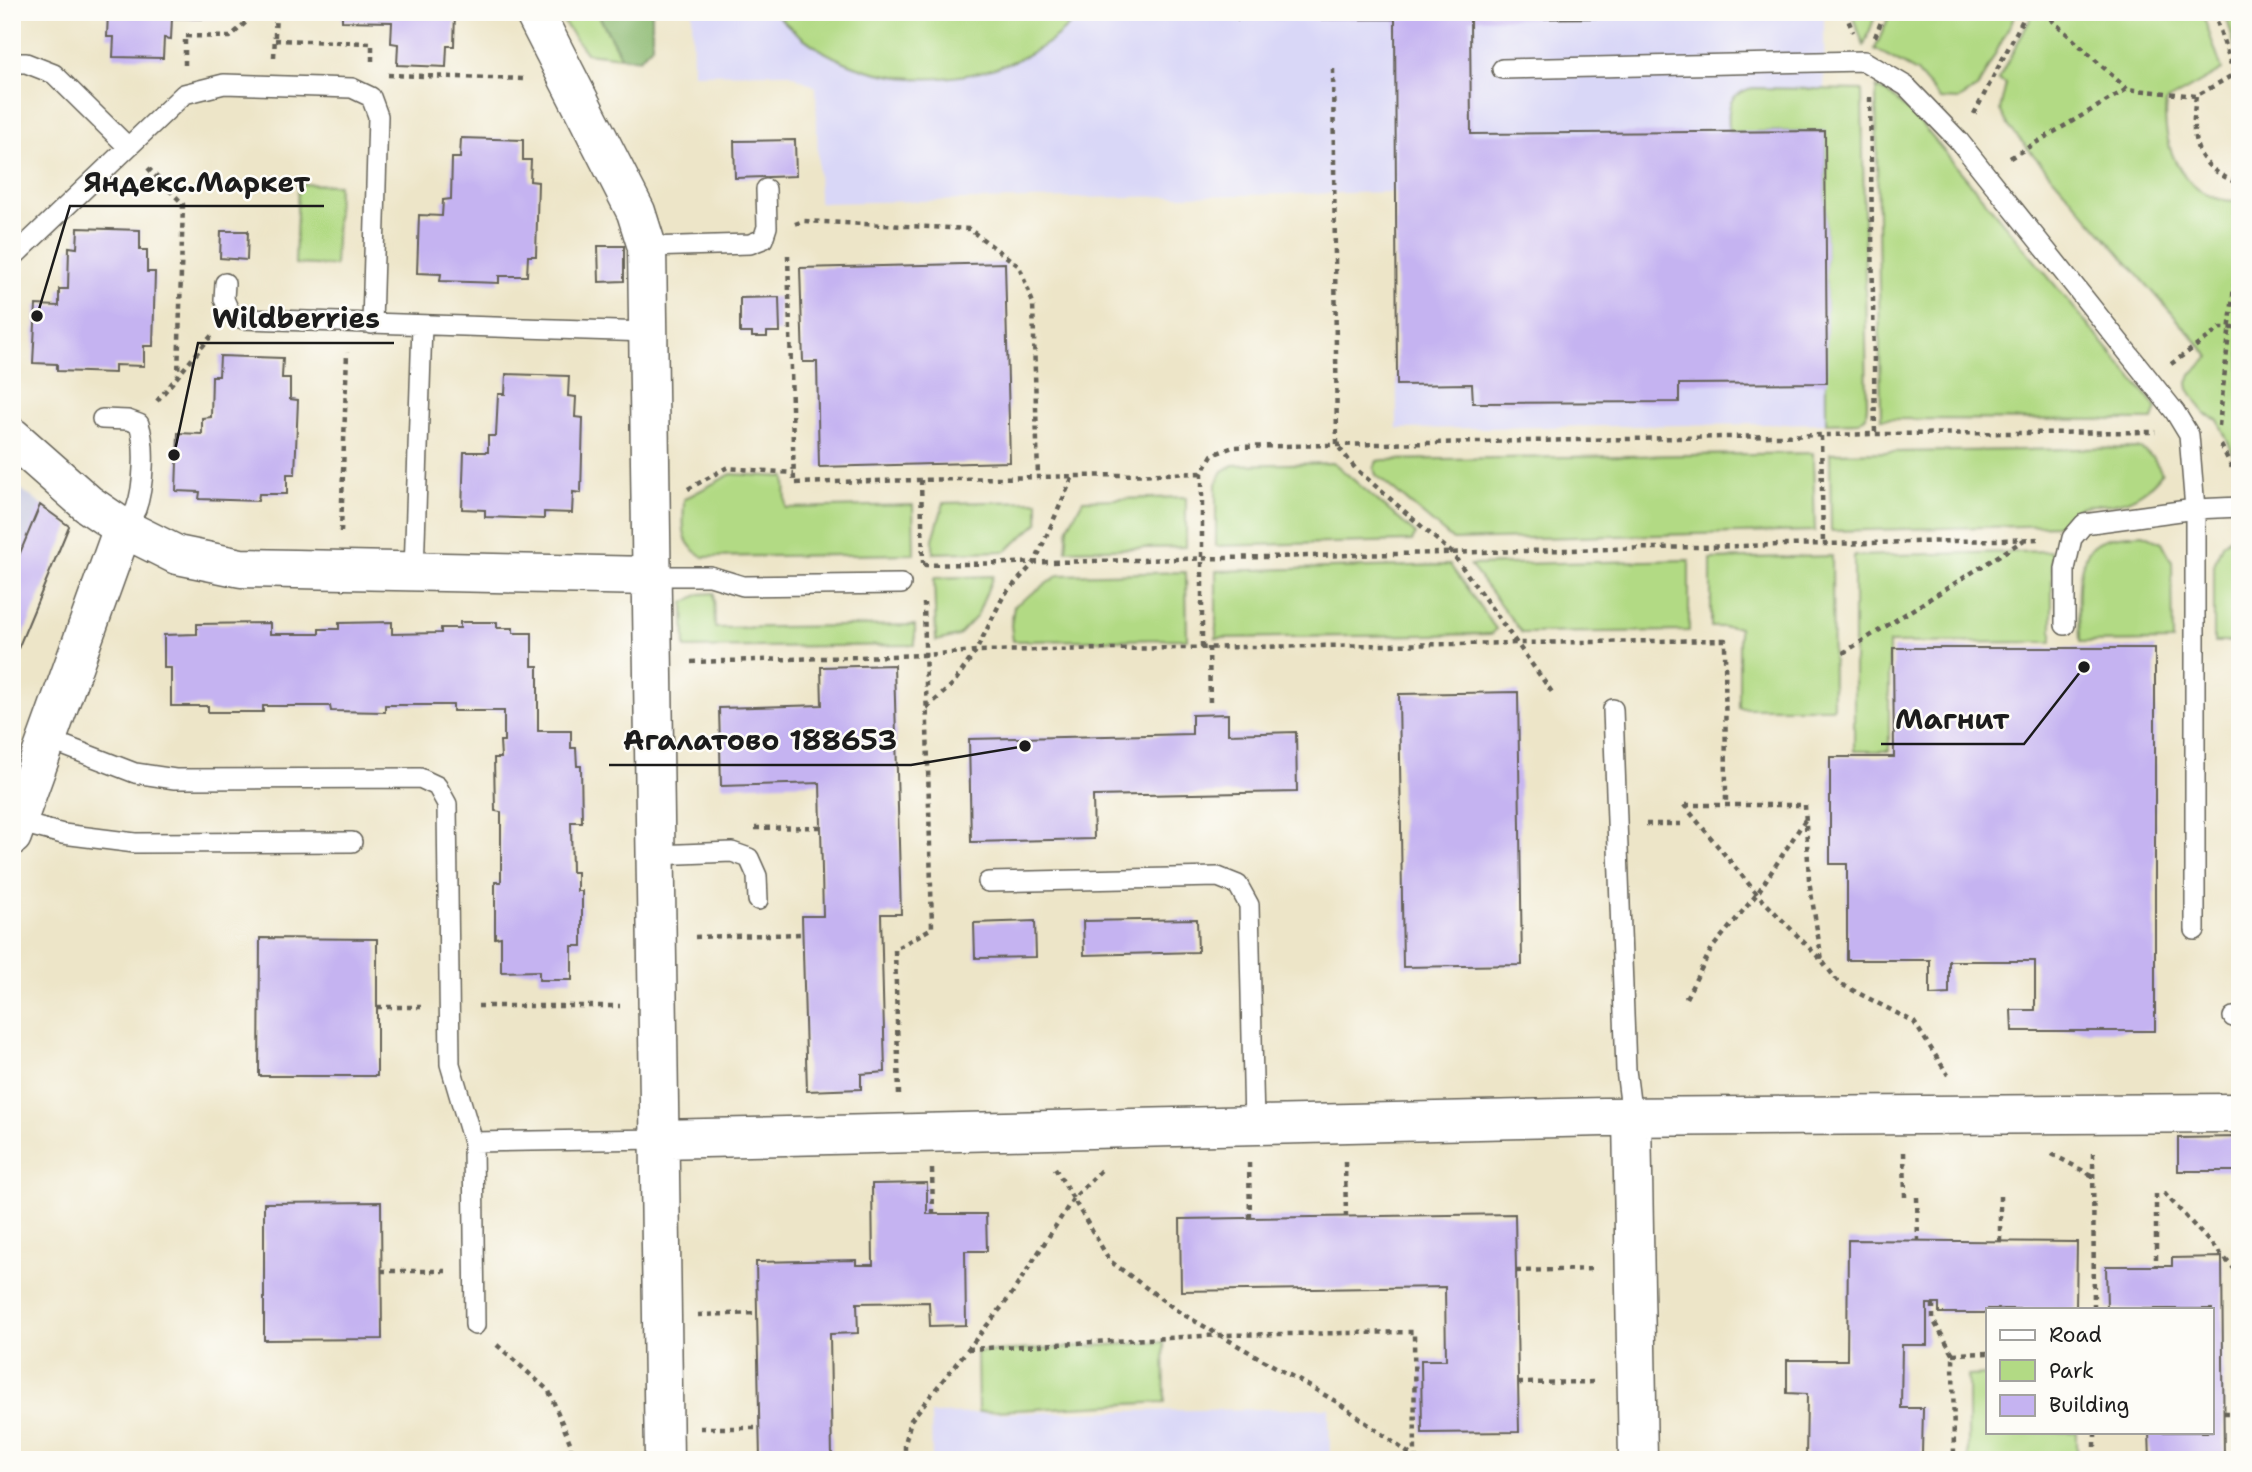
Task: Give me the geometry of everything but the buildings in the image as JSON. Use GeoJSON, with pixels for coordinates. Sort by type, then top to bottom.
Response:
{"type":"FeatureCollection","features":[{"type":"Feature","properties":{"kind":"street"},"geometry":{"type":"LineString","coordinates":[[534,12],[636,212],[647,247],[664,1460]]}},
{"type":"Feature","properties":{"kind":"street"},"geometry":{"type":"LineString","coordinates":[[12,437],[88,504],[123,528],[177,555],[241,568],[652,576]]}},
{"type":"Feature","properties":{"kind":"street"},"geometry":{"type":"LineString","coordinates":[[15,829],[123,528]]}},
{"type":"Feature","properties":{"kind":"street"},"geometry":{"type":"LineString","coordinates":[[660,1139],[1632,1117],[2240,1113]]}},
{"type":"Feature","properties":{"kind":"street"},"geometry":{"type":"LineString","coordinates":[[1632,1117],[1638,1460]]}},
{"type":"Feature","properties":{"kind":"lane"},"geometry":{"type":"LineString","coordinates":[[1502,68],[1864,61],[1906,86],[1959,141],[1985,173],[2175,412],[2189,435],[2195,509],[2195,930]]}},
{"type":"Feature","properties":{"kind":"lane"},"geometry":{"type":"LineString","coordinates":[[12,63],[26,63],[54,74],[128,147]]}},
{"type":"Feature","properties":{"kind":"lane"},"geometry":{"type":"LineString","coordinates":[[12,258],[184,94],[224,84],[352,88],[371,97],[379,116],[372,324]]}},
{"type":"Feature","properties":{"kind":"lane"},"geometry":{"type":"LineString","coordinates":[[647,247],[750,244],[762,239],[766,228],[766,189]]}},
{"type":"Feature","properties":{"kind":"lane"},"geometry":{"type":"LineString","coordinates":[[225,284],[224,299],[230,313],[243,319],[648,332]]}},
{"type":"Feature","properties":{"kind":"lane"},"geometry":{"type":"LineString","coordinates":[[414,572],[422,325]]}},
{"type":"Feature","properties":{"kind":"lane"},"geometry":{"type":"LineString","coordinates":[[102,419],[128,420],[139,424],[143,435],[141,489],[135,510],[123,528]]}},
{"type":"Feature","properties":{"kind":"lane"},"geometry":{"type":"LineString","coordinates":[[2065,625],[2065,569],[2072,538],[2084,524],[2195,509],[2240,507]]}},
{"type":"Feature","properties":{"kind":"lane"},"geometry":{"type":"LineString","coordinates":[[652,576],[710,576],[743,586],[901,584]]}},
{"type":"Feature","properties":{"kind":"lane"},"geometry":{"type":"LineString","coordinates":[[1613,709],[1626,1070],[1632,1117]]}},
{"type":"Feature","properties":{"kind":"lane"},"geometry":{"type":"LineString","coordinates":[[47,739],[135,773],[175,779],[420,778],[437,786],[447,804],[450,1064],[473,1142],[475,1325]]}},
{"type":"Feature","properties":{"kind":"lane"},"geometry":{"type":"LineString","coordinates":[[15,829],[135,843],[352,842]]}},
{"type":"Feature","properties":{"kind":"lane"},"geometry":{"type":"LineString","coordinates":[[656,855],[732,852],[749,858],[757,876],[758,900]]}},
{"type":"Feature","properties":{"kind":"lane"},"geometry":{"type":"LineString","coordinates":[[988,882],[1219,877],[1238,885],[1249,905],[1254,1125]]}},
{"type":"Feature","properties":{"kind":"lane"},"geometry":{"type":"LineString","coordinates":[[473,1142],[660,1139]]}},
{"type":"Feature","properties":{"kind":"path"},"geometry":{"type":"LineString","coordinates":[[184,94],[186,36],[230,37],[257,12]]}},
{"type":"Feature","properties":{"kind":"path"},"geometry":{"type":"LineString","coordinates":[[273,85],[276,12]]}},
{"type":"Feature","properties":{"kind":"path"},"geometry":{"type":"LineString","coordinates":[[1959,141],[2027,12]]}},
{"type":"Feature","properties":{"kind":"path"},"geometry":{"type":"LineString","coordinates":[[2043,12],[2127,89]]}},
{"type":"Feature","properties":{"kind":"path"},"geometry":{"type":"LineString","coordinates":[[2214,12],[2234,75]]}},
{"type":"Feature","properties":{"kind":"path"},"geometry":{"type":"LineString","coordinates":[[275,40],[372,43],[371,97]]}},
{"type":"Feature","properties":{"kind":"path"},"geometry":{"type":"LineString","coordinates":[[1864,61],[1870,89],[1875,434]]}},
{"type":"Feature","properties":{"kind":"path"},"geometry":{"type":"LineString","coordinates":[[1333,69],[1337,445],[1355,468],[1452,553],[1554,695]]}},
{"type":"Feature","properties":{"kind":"path"},"geometry":{"type":"LineString","coordinates":[[1985,173],[2127,89],[2196,96],[2240,71]]}},
{"type":"Feature","properties":{"kind":"path"},"geometry":{"type":"LineString","coordinates":[[372,74],[529,80]]}},
{"type":"Feature","properties":{"kind":"path"},"geometry":{"type":"LineString","coordinates":[[2196,96],[2194,140],[2204,159],[2219,176],[2240,184]]}},
{"type":"Feature","properties":{"kind":"path"},"geometry":{"type":"LineString","coordinates":[[128,147],[183,204],[178,376]]}},
{"type":"Feature","properties":{"kind":"path"},"geometry":{"type":"LineString","coordinates":[[766,228],[788,227],[803,221],[969,229],[1019,266],[1033,303],[1038,477]]}},
{"type":"Feature","properties":{"kind":"path"},"geometry":{"type":"LineString","coordinates":[[788,227],[794,483],[1202,473]]}},
{"type":"Feature","properties":{"kind":"path"},"geometry":{"type":"LineString","coordinates":[[2218,435],[2240,230]]}},
{"type":"Feature","properties":{"kind":"path"},"geometry":{"type":"LineString","coordinates":[[139,424],[230,313]]}},
{"type":"Feature","properties":{"kind":"path"},"geometry":{"type":"LineString","coordinates":[[341,535],[348,323]]}},
{"type":"Feature","properties":{"kind":"path"},"geometry":{"type":"LineString","coordinates":[[2149,380],[2221,328],[2240,328]]}},
{"type":"Feature","properties":{"kind":"path"},"geometry":{"type":"LineString","coordinates":[[1202,647],[1202,473],[1212,455],[1233,447],[1875,434],[2169,432]]}},
{"type":"Feature","properties":{"kind":"path"},"geometry":{"type":"LineString","coordinates":[[1821,436],[1823,544]]}},
{"type":"Feature","properties":{"kind":"path"},"geometry":{"type":"LineString","coordinates":[[2220,442],[2232,468],[2240,471]]}},
{"type":"Feature","properties":{"kind":"path"},"geometry":{"type":"LineString","coordinates":[[651,492],[685,491],[726,468],[793,473]]}},
{"type":"Feature","properties":{"kind":"path"},"geometry":{"type":"LineString","coordinates":[[926,708],[953,684],[976,650],[1004,595],[1035,562],[1073,476]]}},
{"type":"Feature","properties":{"kind":"path"},"geometry":{"type":"LineString","coordinates":[[921,480],[923,574]]}},
{"type":"Feature","properties":{"kind":"path"},"geometry":{"type":"LineString","coordinates":[[923,565],[2072,538]]}},
{"type":"Feature","properties":{"kind":"path"},"geometry":{"type":"LineString","coordinates":[[1843,653],[2025,539]]}},
{"type":"Feature","properties":{"kind":"path"},"geometry":{"type":"LineString","coordinates":[[900,1134],[895,949],[932,928],[924,596]]}},
{"type":"Feature","properties":{"kind":"path"},"geometry":{"type":"LineString","coordinates":[[690,662],[925,656],[976,650],[1725,640],[1726,805]]}},
{"type":"Feature","properties":{"kind":"path"},"geometry":{"type":"LineString","coordinates":[[1209,647],[1210,703]]}},
{"type":"Feature","properties":{"kind":"path"},"geometry":{"type":"LineString","coordinates":[[1822,962],[1810,880],[1805,805],[1684,805],[1757,894],[1839,983],[1914,1022],[1948,1075],[1995,1114]]}},
{"type":"Feature","properties":{"kind":"path"},"geometry":{"type":"LineString","coordinates":[[1686,998],[1712,948],[1757,894],[1806,820]]}},
{"type":"Feature","properties":{"kind":"path"},"geometry":{"type":"LineString","coordinates":[[1617,824],[1684,824]]}},
{"type":"Feature","properties":{"kind":"path"},"geometry":{"type":"LineString","coordinates":[[694,937],[803,934]]}},
{"type":"Feature","properties":{"kind":"path"},"geometry":{"type":"LineString","coordinates":[[377,1007],[621,1006]]}},
{"type":"Feature","properties":{"kind":"path"},"geometry":{"type":"LineString","coordinates":[[2093,1114],[2094,1308]]}},
{"type":"Feature","properties":{"kind":"path"},"geometry":{"type":"LineString","coordinates":[[1345,1158],[1346,1217]]}},
{"type":"Feature","properties":{"kind":"path"},"geometry":{"type":"LineString","coordinates":[[905,1460],[905,1444],[911,1420],[1009,1298],[1073,1199],[1110,1161]]}},
{"type":"Feature","properties":{"kind":"path"},"geometry":{"type":"LineString","coordinates":[[1249,1163],[1250,1218]]}},
{"type":"Feature","properties":{"kind":"path"},"geometry":{"type":"LineString","coordinates":[[1053,1165],[1110,1261],[1179,1312],[1337,1402],[1417,1459]]}},
{"type":"Feature","properties":{"kind":"path"},"geometry":{"type":"LineString","coordinates":[[932,1168],[933,1214]]}},
{"type":"Feature","properties":{"kind":"path"},"geometry":{"type":"LineString","coordinates":[[2156,1194],[2156,1265]]}},
{"type":"Feature","properties":{"kind":"path"},"geometry":{"type":"LineString","coordinates":[[2164,1194],[2240,1275]]}},
{"type":"Feature","properties":{"kind":"path"},"geometry":{"type":"LineString","coordinates":[[2000,1196],[2000,1241]]}},
{"type":"Feature","properties":{"kind":"path"},"geometry":{"type":"LineString","coordinates":[[1917,1197],[1918,1241]]}},
{"type":"Feature","properties":{"kind":"path"},"geometry":{"type":"LineString","coordinates":[[1516,1271],[1600,1269]]}},
{"type":"Feature","properties":{"kind":"path"},"geometry":{"type":"LineString","coordinates":[[382,1271],[474,1271]]}},
{"type":"Feature","properties":{"kind":"path"},"geometry":{"type":"LineString","coordinates":[[1933,1304],[1933,1320],[1953,1354],[1954,1460]]}},
{"type":"Feature","properties":{"kind":"path"},"geometry":{"type":"LineString","coordinates":[[687,1315],[757,1313]]}},
{"type":"Feature","properties":{"kind":"path"},"geometry":{"type":"LineString","coordinates":[[475,1325],[549,1391],[571,1445],[571,1460]]}},
{"type":"Feature","properties":{"kind":"path"},"geometry":{"type":"LineString","coordinates":[[968,1349],[1220,1335],[1413,1332],[1417,1459]]}},
{"type":"Feature","properties":{"kind":"path"},"geometry":{"type":"LineString","coordinates":[[1953,1354],[1986,1353]]}},
{"type":"Feature","properties":{"kind":"path"},"geometry":{"type":"LineString","coordinates":[[1518,1383],[1601,1382]]}},
{"type":"Feature","properties":{"kind":"path"},"geometry":{"type":"LineString","coordinates":[[2223,1413],[2240,1413]]}},
{"type":"Feature","properties":{"kind":"path"},"geometry":{"type":"LineString","coordinates":[[690,1429],[759,1428]]}},
{"type":"Feature","properties":{"kind":"path"},"geometry":{"type":"LineString","coordinates":[[2095,1434],[2095,1460]]}},
{"type":"Feature","properties":{"kind":"shaded area"},"geometry":{"type":"Polygon","coordinates":[[[692,12],[1824,12],[1826,423],[1397,429],[1396,192],[819,203],[816,87],[788,73],[693,74],[692,12]]]}},
{"type":"Feature","properties":{"kind":"shaded area"},"geometry":{"type":"Polygon","coordinates":[[[12,482],[69,526],[12,663],[12,482]]]}},
{"type":"Feature","properties":{"kind":"shaded area"},"geometry":{"type":"Polygon","coordinates":[[[1329,1408],[1330,1460],[932,1460],[931,1414],[1329,1408]]]}},
{"type":"Feature","properties":{"kind":"green space"},"geometry":{"type":"Polygon","coordinates":[[[556,12],[597,12],[621,57],[586,53],[556,12]]]}},
{"type":"Feature","properties":{"kind":"green space"},"geometry":{"type":"Polygon","coordinates":[[[597,12],[652,12],[652,46],[639,59],[621,57],[597,12]]]}},
{"type":"Feature","properties":{"kind":"green space"},"geometry":{"type":"Polygon","coordinates":[[[774,12],[1083,12],[1055,38],[1004,65],[948,78],[918,78],[861,68],[834,57],[802,37],[774,12]]]}},
{"type":"Feature","properties":{"kind":"green space"},"geometry":{"type":"Polygon","coordinates":[[[1851,12],[2017,12],[1978,87],[1958,100],[1940,99],[1917,72],[1875,49],[1888,19],[1876,14],[1864,46],[1851,12]]]}},
{"type":"Feature","properties":{"kind":"green space"},"geometry":{"type":"Polygon","coordinates":[[[2034,12],[2202,12],[2222,70],[2166,102],[2165,120],[2173,155],[2180,170],[2191,183],[2221,200],[2240,201],[2240,463],[2237,462],[2218,420],[2205,414],[2189,389],[2191,374],[2210,357],[2009,127],[2000,110],[2006,84],[1998,80],[2034,12]]]}},
{"type":"Feature","properties":{"kind":"green space"},"geometry":{"type":"Polygon","coordinates":[[[2225,12],[2240,12],[2239,61],[2225,12]]]}},
{"type":"Feature","properties":{"kind":"green space"},"geometry":{"type":"Polygon","coordinates":[[[1753,88],[1862,90],[1867,404],[1866,416],[1859,422],[1826,423],[1825,131],[1729,132],[1730,103],[1738,94],[1753,88]]]}},
{"type":"Feature","properties":{"kind":"green space"},"geometry":{"type":"Polygon","coordinates":[[[1876,88],[1887,92],[1918,120],[2157,408],[2153,420],[1881,419],[1876,88]]]}},
{"type":"Feature","properties":{"kind":"green space"},"geometry":{"type":"Polygon","coordinates":[[[298,184],[338,185],[335,266],[295,264],[298,184]]]}},
{"type":"Feature","properties":{"kind":"green space"},"geometry":{"type":"Polygon","coordinates":[[[2140,448],[2154,459],[2162,473],[2152,484],[2136,496],[2123,501],[2087,505],[2077,509],[2061,525],[1831,531],[1830,453],[2140,448]]]}},
{"type":"Feature","properties":{"kind":"green space"},"geometry":{"type":"Polygon","coordinates":[[[1813,453],[1815,531],[1453,540],[1376,475],[1374,468],[1377,461],[1383,460],[1813,453]]]}},
{"type":"Feature","properties":{"kind":"green space"},"geometry":{"type":"Polygon","coordinates":[[[1334,463],[1416,534],[1412,541],[1216,546],[1216,484],[1222,472],[1233,465],[1334,463]]]}},
{"type":"Feature","properties":{"kind":"green space"},"geometry":{"type":"Polygon","coordinates":[[[731,474],[785,477],[786,508],[913,505],[914,554],[703,557],[686,539],[683,525],[684,499],[731,474]]]}},
{"type":"Feature","properties":{"kind":"green space"},"geometry":{"type":"Polygon","coordinates":[[[1186,497],[1186,547],[1066,550],[1068,527],[1083,500],[1186,497]]]}},
{"type":"Feature","properties":{"kind":"green space"},"geometry":{"type":"Polygon","coordinates":[[[1038,501],[1038,523],[1006,551],[933,553],[933,539],[944,503],[1038,501]]]}},
{"type":"Feature","properties":{"kind":"green space"},"geometry":{"type":"Polygon","coordinates":[[[2240,529],[2240,642],[2214,642],[2214,565],[2222,544],[2240,529]]]}},
{"type":"Feature","properties":{"kind":"green space"},"geometry":{"type":"Polygon","coordinates":[[[2143,534],[2162,542],[2172,561],[2173,641],[2080,642],[2079,583],[2086,555],[2094,545],[2106,539],[2143,534]]]}},
{"type":"Feature","properties":{"kind":"green space"},"geometry":{"type":"Polygon","coordinates":[[[2052,551],[2052,642],[1889,643],[1889,751],[1854,751],[1854,556],[2052,551]]]}},
{"type":"Feature","properties":{"kind":"green space"},"geometry":{"type":"Polygon","coordinates":[[[1832,556],[1833,708],[1739,708],[1739,627],[1711,627],[1711,559],[1832,556]]]}},
{"type":"Feature","properties":{"kind":"green space"},"geometry":{"type":"Polygon","coordinates":[[[1689,560],[1689,631],[1522,633],[1470,565],[1689,560]]]}},
{"type":"Feature","properties":{"kind":"green space"},"geometry":{"type":"Polygon","coordinates":[[[1450,565],[1496,629],[1492,634],[1216,638],[1216,571],[1450,565]]]}},
{"type":"Feature","properties":{"kind":"green space"},"geometry":{"type":"Polygon","coordinates":[[[1186,572],[1187,639],[1013,641],[1011,625],[1014,606],[1059,575],[1186,572]]]}},
{"type":"Feature","properties":{"kind":"green space"},"geometry":{"type":"Polygon","coordinates":[[[993,576],[977,616],[958,636],[936,641],[934,578],[993,576]]]}},
{"type":"Feature","properties":{"kind":"green space"},"geometry":{"type":"Polygon","coordinates":[[[714,593],[715,628],[915,625],[915,645],[685,648],[684,603],[700,594],[714,593]]]}},
{"type":"Feature","properties":{"kind":"green space"},"geometry":{"type":"Polygon","coordinates":[[[1164,1342],[1165,1402],[978,1412],[977,1352],[1164,1342]]]}},
{"type":"Feature","properties":{"kind":"green space"},"geometry":{"type":"Polygon","coordinates":[[[1986,1375],[1986,1434],[2077,1434],[2077,1460],[1968,1460],[1968,1376],[1986,1375]]]}},
{"type":"Feature","properties":{"kind":"place","name":"Яндекс.Маркет"},"geometry":{"type":"Point","coordinates":[37,316]}},
{"type":"Feature","properties":{"kind":"place","name":"Wildberries"},"geometry":{"type":"Point","coordinates":[174,455]}},
{"type":"Feature","properties":{"kind":"place","name":"Магнит"},"geometry":{"type":"Point","coordinates":[2084,667]}},
{"type":"Feature","properties":{"kind":"place","name":"Агалатово 188653"},"geometry":{"type":"Point","coordinates":[1025,746]}}]}
